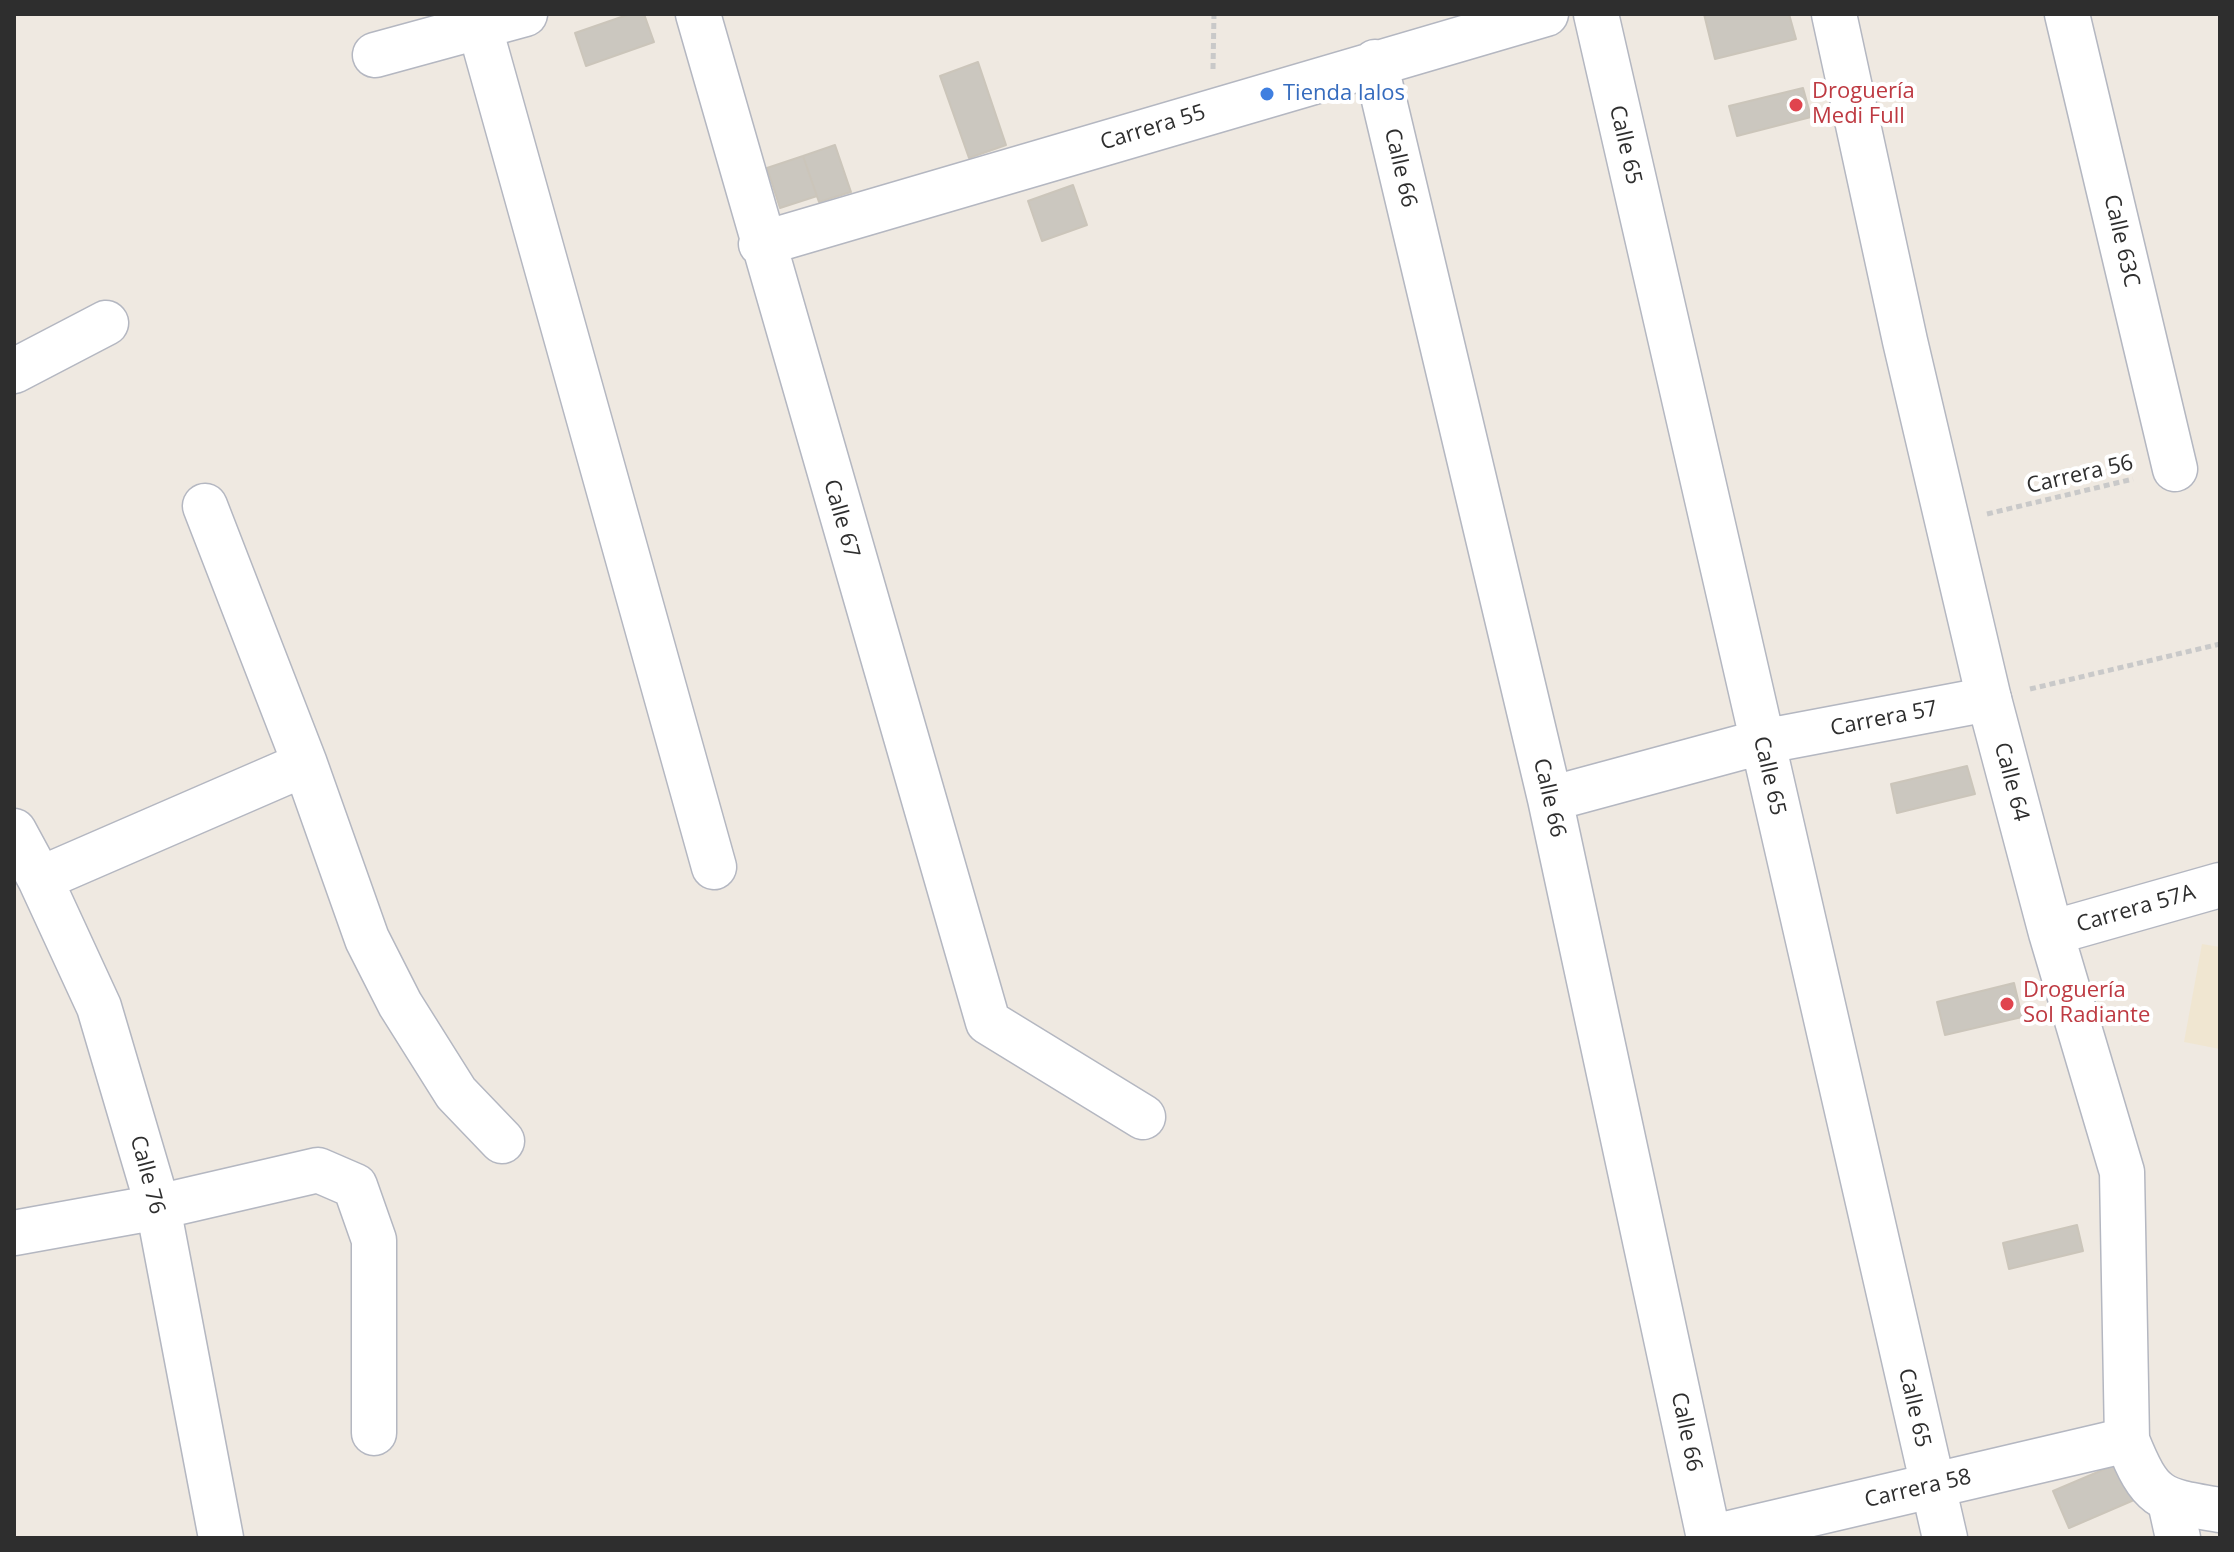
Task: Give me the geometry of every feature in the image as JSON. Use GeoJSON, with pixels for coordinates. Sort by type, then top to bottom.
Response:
{"type":"FeatureCollection","features":[{"type":"Feature","properties":{"kind":"street"},"geometry":{"type":"LineString","coordinates":[[375,55],[477,20],[525,14]]}},
{"type":"Feature","properties":{"kind":"street","name":"Calle 67"},"geometry":{"type":"LineString","coordinates":[[698,14],[761,244],[988,1022],[1143,1117]]}},
{"type":"Feature","properties":{"kind":"street","name":"Carrera 55"},"geometry":{"type":"LineString","coordinates":[[761,244],[1546,14]]}},
{"type":"Feature","properties":{"kind":"street","name":"Calle 65"},"geometry":{"type":"LineString","coordinates":[[1596,14],[1945,1538]]}},
{"type":"Feature","properties":{"kind":"street","name":"Calle 64"},"geometry":{"type":"LineString","coordinates":[[1834,14],[1989,699],[2051,933],[2122,1172],[2127,1440],[2139,1469],[2174,1520]]}},
{"type":"Feature","properties":{"kind":"street","name":"Calle 63C"},"geometry":{"type":"LineString","coordinates":[[2067,14],[2175,469]]}},
{"type":"Feature","properties":{"kind":"street"},"geometry":{"type":"LineString","coordinates":[[477,20],[714,867]]}},
{"type":"Feature","properties":{"kind":"street","name":"Calle 66"},"geometry":{"type":"LineString","coordinates":[[1375,62],[1550,799],[1709,1538]]}},
{"type":"Feature","properties":{"kind":"street"},"geometry":{"type":"LineString","coordinates":[[14,371],[106,323]]}},
{"type":"Feature","properties":{"kind":"street"},"geometry":{"type":"LineString","coordinates":[[205,506],[305,764],[367,939],[400,1004],[456,1093],[502,1141]]}},
{"type":"Feature","properties":{"kind":"street","name":"Carrera 57"},"geometry":{"type":"LineString","coordinates":[[1550,799],[1761,742],[1989,699]]}},
{"type":"Feature","properties":{"kind":"street"},"geometry":{"type":"LineString","coordinates":[[40,879],[305,764]]}},
{"type":"Feature","properties":{"kind":"street","name":"Calle 76"},"geometry":{"type":"LineString","coordinates":[[14,831],[40,879],[99,1007],[158,1207],[221,1538]]}},
{"type":"Feature","properties":{"kind":"street","name":"Carrera 57A"},"geometry":{"type":"LineString","coordinates":[[2051,933],[2220,885]]}},
{"type":"Feature","properties":{"kind":"street"},"geometry":{"type":"LineString","coordinates":[[14,1233],[158,1207],[318,1170],[355,1186],[374,1240],[374,1433]]}},
{"type":"Feature","properties":{"kind":"street","name":"Carrera 58"},"geometry":{"type":"LineString","coordinates":[[1709,1538],[2127,1440]]}},
{"type":"Feature","properties":{"kind":"street"},"geometry":{"type":"LineString","coordinates":[[2174,1520],[2220,1510]]}},
{"type":"Feature","properties":{"kind":"path"},"geometry":{"type":"LineString","coordinates":[[1212,110],[1214,14]]}},
{"type":"Feature","properties":{"kind":"path","name":"Carrera 56"},"geometry":{"type":"LineString","coordinates":[[1947,523],[2175,469]]}},
{"type":"Feature","properties":{"kind":"path"},"geometry":{"type":"LineString","coordinates":[[1989,699],[2220,644]]}},
{"type":"Feature","properties":{"kind":"shaded area"},"geometry":{"type":"Polygon","coordinates":[[[2202,944],[2220,947],[2220,1049],[2184,1042],[2202,944]]]}},
{"type":"Feature","properties":{"kind":"building"},"geometry":{"type":"Polygon","coordinates":[[[630,14],[644,14],[654,42],[586,66],[575,33],[630,14]]]}},
{"type":"Feature","properties":{"kind":"building"},"geometry":{"type":"Polygon","coordinates":[[[1704,14],[1789,14],[1796,39],[1715,59],[1704,14]]]}},
{"type":"Feature","properties":{"kind":"building"},"geometry":{"type":"Polygon","coordinates":[[[978,62],[1006,145],[969,158],[940,76],[978,62]]]}},
{"type":"Feature","properties":{"kind":"building"},"geometry":{"type":"Polygon","coordinates":[[[1803,88],[1811,117],[1737,136],[1729,106],[1803,88]]]}},
{"type":"Feature","properties":{"kind":"building"},"geometry":{"type":"Polygon","coordinates":[[[835,145],[851,192],[819,202],[803,156],[835,145]]]}},
{"type":"Feature","properties":{"kind":"building"},"geometry":{"type":"Polygon","coordinates":[[[803,156],[817,196],[780,208],[767,168],[803,156]]]}},
{"type":"Feature","properties":{"kind":"building"},"geometry":{"type":"Polygon","coordinates":[[[1073,185],[1087,225],[1042,241],[1028,201],[1073,185]]]}},
{"type":"Feature","properties":{"kind":"building"},"geometry":{"type":"Polygon","coordinates":[[[1967,766],[1975,794],[1897,813],[1891,784],[1967,766]]]}},
{"type":"Feature","properties":{"kind":"building"},"geometry":{"type":"Polygon","coordinates":[[[2014,983],[2022,1017],[1945,1035],[1937,1002],[2014,983]]]}},
{"type":"Feature","properties":{"kind":"building"},"geometry":{"type":"Polygon","coordinates":[[[2077,1225],[2083,1251],[2009,1269],[2003,1243],[2077,1225]]]}},
{"type":"Feature","properties":{"kind":"building"},"geometry":{"type":"Polygon","coordinates":[[[2119,1463],[2134,1500],[2069,1528],[2053,1491],[2119,1463]]]}},
{"type":"Feature","properties":{"kind":"place","name":"Tienda lalos"},"geometry":{"type":"Point","coordinates":[1267,94]}},
{"type":"Feature","properties":{"kind":"place","name":"Droguería Medi Full"},"geometry":{"type":"Point","coordinates":[1796,105]}},
{"type":"Feature","properties":{"kind":"place","name":"Droguería Sol Radiante"},"geometry":{"type":"Point","coordinates":[2007,1004]}}]}
